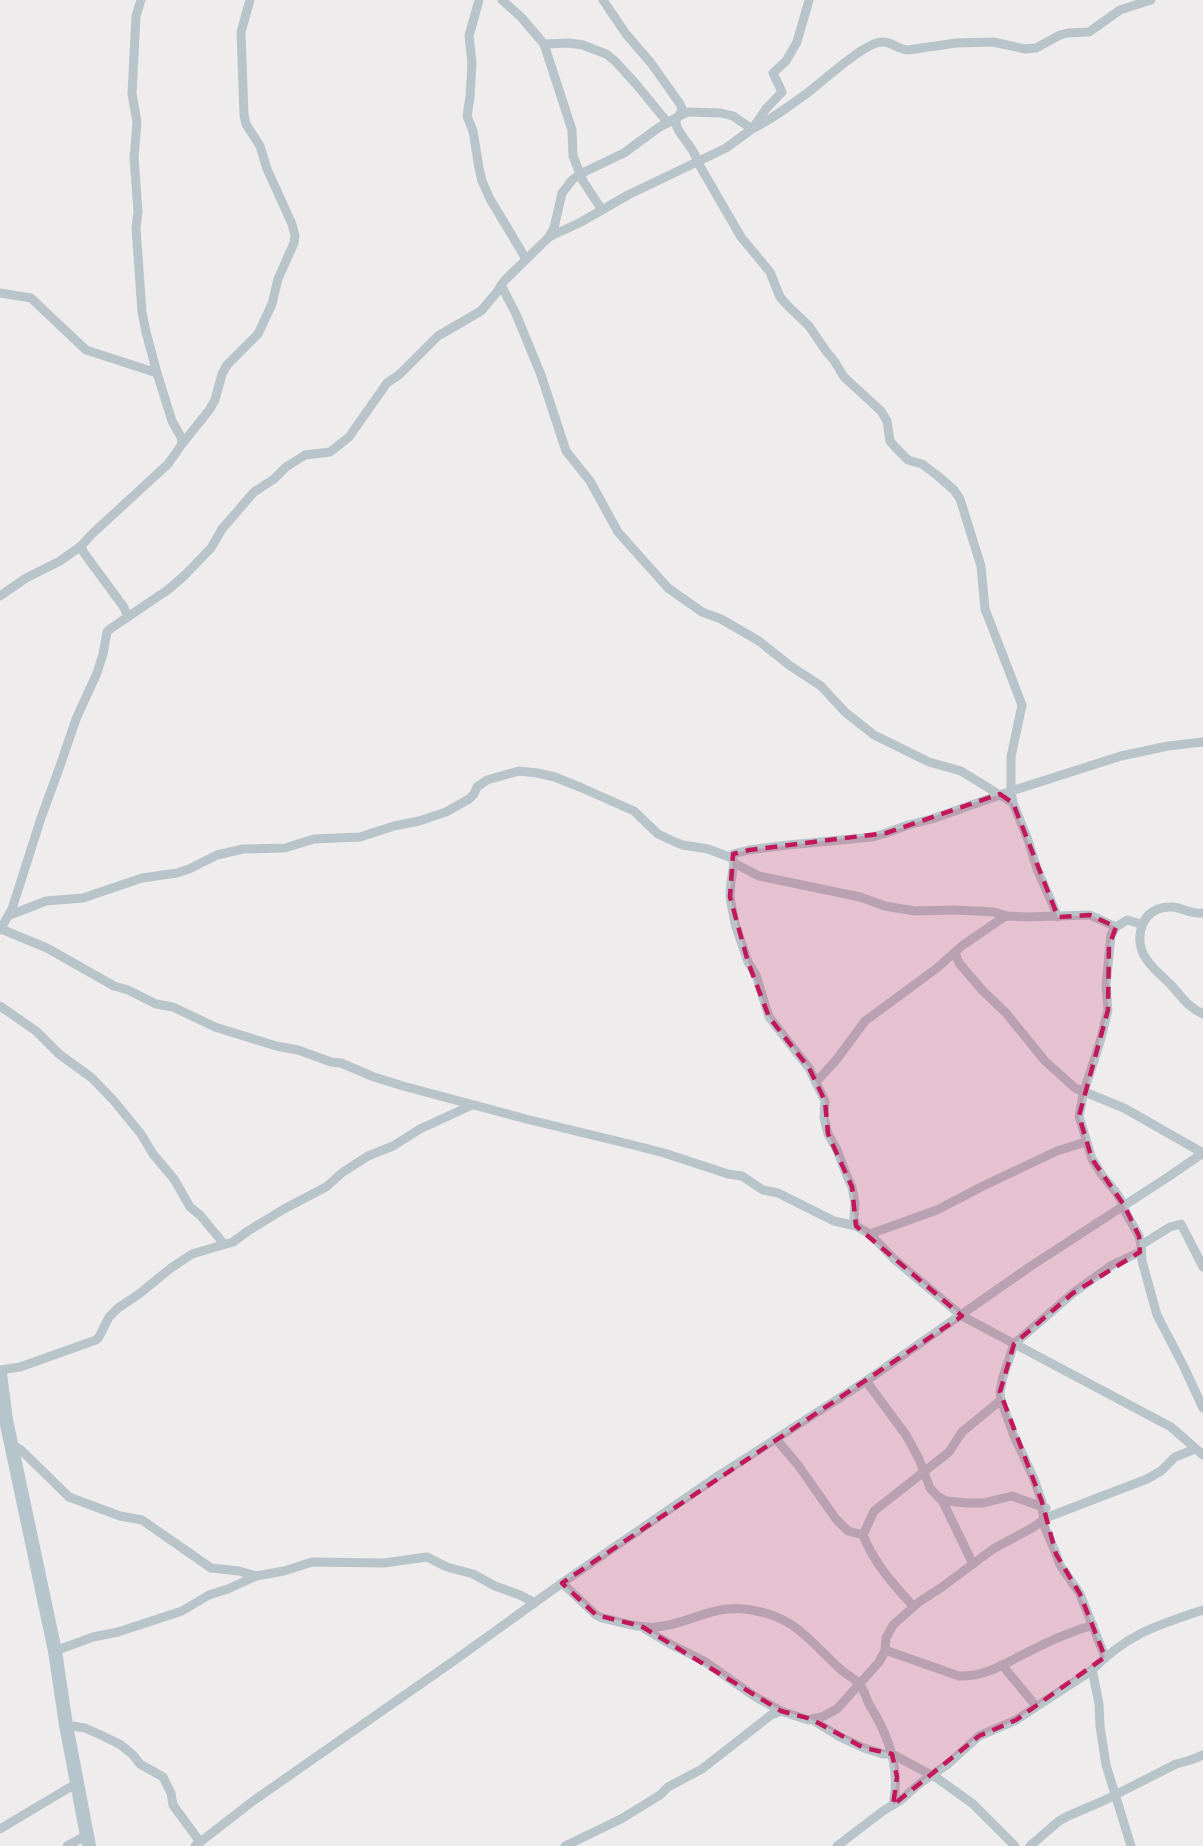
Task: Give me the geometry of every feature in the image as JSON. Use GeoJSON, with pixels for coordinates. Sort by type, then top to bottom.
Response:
{"type":"FeatureCollection","features":[{"type":"Feature","properties":{"kind":"street"},"geometry":{"type":"LineString","coordinates":[[141,0],[136,16],[132,94],[137,122],[134,158],[142,312],[157,373],[182,444]]}},
{"type":"Feature","properties":{"kind":"street"},"geometry":{"type":"LineString","coordinates":[[0,596],[81,546],[168,464],[210,409],[227,365],[258,334],[272,304],[295,236],[292,224],[267,169],[260,146],[246,124],[244,115],[241,32],[250,0]]}},
{"type":"Feature","properties":{"kind":"street"},"geometry":{"type":"LineString","coordinates":[[479,0],[469,36],[472,63],[467,116],[473,130],[482,181],[490,199],[526,259]]}},
{"type":"Feature","properties":{"kind":"street"},"geometry":{"type":"LineString","coordinates":[[502,0],[521,17],[544,44],[572,130],[573,156],[583,181],[602,210]]}},
{"type":"Feature","properties":{"kind":"street"},"geometry":{"type":"LineString","coordinates":[[603,0],[626,34],[675,95],[682,109],[677,119],[677,126],[694,149],[697,161],[741,237],[770,272],[780,297],[809,326],[843,377],[881,411],[889,426],[890,441],[896,448],[908,460],[922,464],[938,476],[954,490],[960,499],[981,566],[985,609],[1022,705],[1011,757],[1012,803],[1058,916]]}},
{"type":"Feature","properties":{"kind":"street"},"geometry":{"type":"LineString","coordinates":[[752,129],[782,92],[773,74],[786,61],[797,42],[809,0]]}},
{"type":"Feature","properties":{"kind":"street"},"geometry":{"type":"LineString","coordinates":[[549,237],[628,195],[726,148],[805,94],[865,48],[876,43],[885,42],[903,50],[956,43],[993,42],[1036,48],[1060,35],[1089,32],[1120,10],[1151,0]]}},
{"type":"Feature","properties":{"kind":"street"},"geometry":{"type":"LineString","coordinates":[[544,44],[583,45],[606,54],[636,84],[668,123]]}},
{"type":"Feature","properties":{"kind":"street"},"geometry":{"type":"LineString","coordinates":[[752,129],[733,116],[721,113],[688,112],[646,136],[624,153],[580,174],[562,193],[554,228],[549,237],[501,285],[481,311],[438,336],[400,374],[387,383],[349,437],[330,452],[305,455],[254,492],[222,529],[211,548],[185,575],[169,589],[107,632],[96,673],[76,719],[34,838],[19,891],[10,915],[0,930],[47,948],[114,986],[128,990],[156,1004],[173,1007],[215,1027],[341,1063],[403,1086],[664,1153],[728,1174],[742,1176],[764,1191],[778,1193],[834,1221],[856,1226],[870,1234],[894,1260],[962,1316],[1171,1427],[1203,1455]]}},
{"type":"Feature","properties":{"kind":"street"},"geometry":{"type":"LineString","coordinates":[[501,285],[516,314],[541,375],[566,451],[590,481],[618,532],[668,588],[702,612],[759,641],[789,665],[821,686],[849,717],[874,735],[929,762],[961,771],[1012,803]]}},
{"type":"Feature","properties":{"kind":"street"},"geometry":{"type":"LineString","coordinates":[[0,293],[31,298],[86,350],[157,373]]}},
{"type":"Feature","properties":{"kind":"street"},"geometry":{"type":"LineString","coordinates":[[81,546],[128,616]]}},
{"type":"Feature","properties":{"kind":"street"},"geometry":{"type":"LineString","coordinates":[[856,1226],[852,1187],[837,1149],[828,1134],[824,1118],[825,1101],[809,1068],[769,1017],[756,975],[748,962],[734,917],[730,890],[733,854],[749,850],[880,835],[1121,756],[1168,746],[1203,742]]}},
{"type":"Feature","properties":{"kind":"street"},"geometry":{"type":"LineString","coordinates":[[10,915],[46,901],[84,898],[142,878],[177,873],[217,855],[234,851],[285,848],[321,838],[360,837],[393,826],[419,821],[446,812],[469,799],[477,787],[487,780],[519,771],[555,777],[582,788],[634,812],[658,834],[683,845],[708,849],[733,860],[759,876],[915,911],[955,909],[994,912],[1007,916],[1090,915],[1116,927]]}},
{"type":"Feature","properties":{"kind":"street"},"geometry":{"type":"LineString","coordinates":[[1203,913],[1192,913],[1178,907],[1157,910],[1141,924],[1140,941],[1146,959],[1172,985],[1192,1010],[1203,1014]]}},
{"type":"Feature","properties":{"kind":"street"},"geometry":{"type":"LineString","coordinates":[[816,1082],[837,1059],[865,1020],[994,923],[1007,916]]}},
{"type":"Feature","properties":{"kind":"street"},"geometry":{"type":"LineString","coordinates":[[1141,924],[1127,920],[1116,927],[1111,935],[1106,985],[1108,1010],[1079,1116],[1092,1160],[1115,1191],[1139,1236],[1151,1298],[1157,1315],[1203,1408]]}},
{"type":"Feature","properties":{"kind":"street"},"geometry":{"type":"LineString","coordinates":[[200,1842],[336,1742],[562,1583],[718,1476],[962,1316],[1031,1266],[1203,1153],[1124,1108],[1075,1088],[1045,1061],[1006,1013],[982,991],[951,956]]}},
{"type":"Feature","properties":{"kind":"street"},"geometry":{"type":"LineString","coordinates":[[0,1006],[36,1031],[60,1054],[92,1078],[114,1101],[174,1179],[190,1207],[200,1215],[224,1244]]}},
{"type":"Feature","properties":{"kind":"street"},"geometry":{"type":"LineString","coordinates":[[67,1846],[88,1840],[66,1725],[55,1651],[3,1403],[0,1378],[20,1367],[96,1340],[109,1317],[118,1308],[192,1254],[233,1242],[248,1231],[326,1187],[343,1172],[368,1156],[393,1146],[420,1129],[472,1105]]}},
{"type":"Feature","properties":{"kind":"street"},"geometry":{"type":"LineString","coordinates":[[870,1234],[937,1210],[1057,1151],[1086,1142]]}},
{"type":"Feature","properties":{"kind":"street"},"geometry":{"type":"LineString","coordinates":[[1105,1657],[1080,1594],[1060,1565],[1044,1521],[1043,1507],[1034,1479],[1014,1436],[1001,1400],[1003,1377],[1014,1344],[1073,1293],[1112,1265],[1141,1249],[1170,1227],[1181,1224],[1203,1267]]}},
{"type":"Feature","properties":{"kind":"street"},"geometry":{"type":"LineString","coordinates":[[866,1380],[906,1435],[933,1493],[940,1498],[975,1503],[1012,1496],[1058,1512]]}},
{"type":"Feature","properties":{"kind":"street"},"geometry":{"type":"LineString","coordinates":[[863,1535],[874,1511],[949,1452],[962,1432],[1001,1400]]}},
{"type":"Feature","properties":{"kind":"street"},"geometry":{"type":"LineString","coordinates":[[776,1438],[836,1519],[848,1531],[863,1535],[882,1571],[913,1606]]}},
{"type":"Feature","properties":{"kind":"street"},"geometry":{"type":"LineString","coordinates":[[12,1445],[21,1450],[69,1497],[120,1516],[142,1520],[211,1568],[239,1571],[256,1576]]}},
{"type":"Feature","properties":{"kind":"street"},"geometry":{"type":"LineString","coordinates":[[640,1626],[704,1661],[745,1690],[781,1711],[798,1718],[811,1719],[824,1716],[837,1709],[879,1662],[885,1650],[886,1638],[893,1625],[913,1606],[993,1549],[1048,1517],[1147,1479],[1161,1471],[1175,1457],[1195,1449]]}},
{"type":"Feature","properties":{"kind":"street"},"geometry":{"type":"LineString","coordinates":[[940,1498],[973,1564]]}},
{"type":"Feature","properties":{"kind":"street"},"geometry":{"type":"LineString","coordinates":[[55,1651],[93,1637],[118,1632],[182,1611],[209,1595],[256,1576],[284,1571],[312,1562],[384,1563],[427,1557],[447,1567],[473,1574],[535,1603]]}},
{"type":"Feature","properties":{"kind":"street"},"geometry":{"type":"LineString","coordinates":[[562,1583],[596,1615],[640,1626],[655,1628],[671,1625],[710,1612],[731,1608],[780,1617],[795,1626],[860,1685],[882,1725],[897,1777],[893,1805]]}},
{"type":"Feature","properties":{"kind":"street"},"geometry":{"type":"LineString","coordinates":[[837,1846],[948,1764],[979,1736],[1016,1720],[1091,1671],[1121,1643],[1143,1631],[1203,1610]]}},
{"type":"Feature","properties":{"kind":"street"},"geometry":{"type":"LineString","coordinates":[[885,1650],[959,1676],[972,1677],[987,1673],[1067,1633],[1093,1625]]}},
{"type":"Feature","properties":{"kind":"street"},"geometry":{"type":"LineString","coordinates":[[1002,1665],[1036,1706]]}},
{"type":"Feature","properties":{"kind":"street"},"geometry":{"type":"LineString","coordinates":[[1091,1671],[1098,1696],[1106,1765],[1131,1846]]}},
{"type":"Feature","properties":{"kind":"street"},"geometry":{"type":"LineString","coordinates":[[565,1846],[621,1819],[660,1795],[668,1787],[702,1769],[771,1715],[781,1711]]}},
{"type":"Feature","properties":{"kind":"street"},"geometry":{"type":"LineString","coordinates":[[811,1719],[840,1737],[864,1748],[883,1754],[892,1754],[938,1778],[962,1794],[1015,1846]]}},
{"type":"Feature","properties":{"kind":"street"},"geometry":{"type":"LineString","coordinates":[[66,1725],[85,1728],[121,1745],[134,1755],[140,1764],[163,1777],[171,1793],[173,1805],[200,1842],[213,1846]]}},
{"type":"Feature","properties":{"kind":"street"},"geometry":{"type":"LineString","coordinates":[[1030,1846],[1059,1821],[1176,1764],[1203,1755]]}},
{"type":"Feature","properties":{"kind":"street"},"geometry":{"type":"LineString","coordinates":[[0,1829],[77,1783]]}},
{"type":"Feature","properties":{"kind":"highlighted area"},"geometry":{"type":"Polygon","coordinates":[[[1000,794],[1013,803],[1058,917],[1090,915],[1116,927],[1109,946],[1108,1010],[1079,1116],[1092,1159],[1124,1205],[1139,1236],[1140,1252],[1073,1293],[1014,1344],[1000,1392],[1042,1502],[1056,1554],[1080,1594],[1105,1657],[1016,1720],[979,1736],[893,1805],[897,1777],[892,1754],[864,1748],[811,1719],[781,1711],[641,1626],[596,1615],[562,1583],[962,1316],[856,1226],[852,1187],[828,1134],[825,1101],[809,1068],[769,1017],[748,962],[730,897],[733,854],[886,833],[1000,794]]]}}]}
